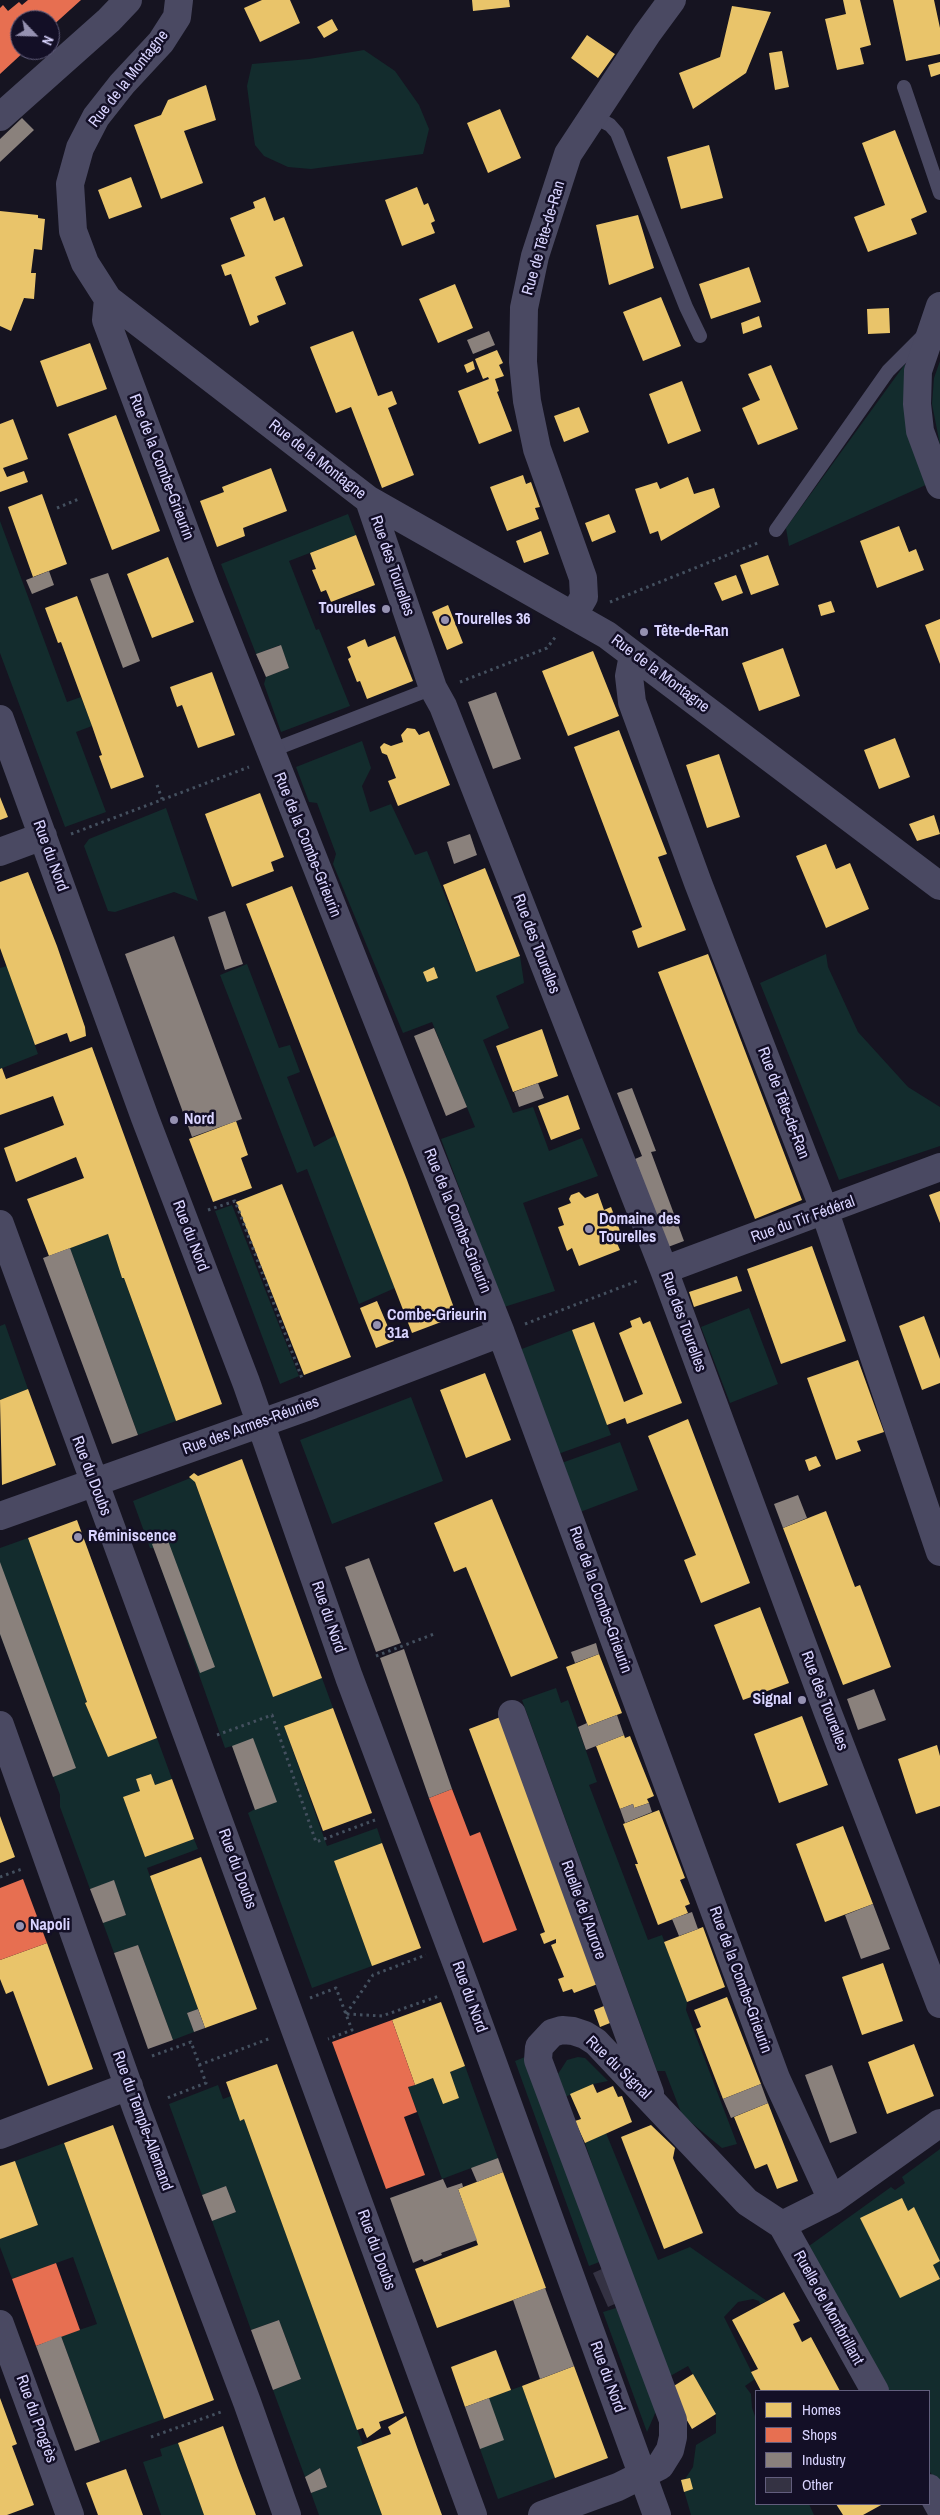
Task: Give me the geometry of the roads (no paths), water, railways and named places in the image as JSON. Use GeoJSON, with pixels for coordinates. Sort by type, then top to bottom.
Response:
{"type":"FeatureCollection","features":[{"type":"Feature","properties":{"kind":"street"},"geometry":{"type":"LineString","coordinates":[[0,117],[109,20],[128,0]]}},
{"type":"Feature","properties":{"kind":"street","name":"Rue de la Montagne"},"geometry":{"type":"LineString","coordinates":[[178,0],[177,17],[161,42],[122,84],[96,117],[80,148],[70,184],[73,231],[85,263],[108,299],[369,500],[567,624],[607,635],[940,886]]}},
{"type":"Feature","properties":{"kind":"street","name":"Rue de Tête-de-Ran"},"geometry":{"type":"LineString","coordinates":[[567,624],[584,597],[583,578],[534,440],[526,401],[523,362],[524,308],[535,256],[568,154],[646,34],[672,0]]}},
{"type":"Feature","properties":{"kind":"street","name":"Rue de la Combe-Grieurin"},"geometry":{"type":"LineString","coordinates":[[108,299],[106,320],[261,759],[511,1329],[776,2078],[832,2200]]}},
{"type":"Feature","properties":{"kind":"street"},"geometry":{"type":"LineString","coordinates":[[936,317],[918,371],[917,404],[920,431],[940,485]]}},
{"type":"Feature","properties":{"kind":"street","name":"Rue des Tourelles"},"geometry":{"type":"LineString","coordinates":[[369,500],[433,688],[443,706],[664,1270],[828,1713],[940,2004]]}},
{"type":"Feature","properties":{"kind":"street","name":"Rue de Tête-de-Ran"},"geometry":{"type":"LineString","coordinates":[[633,655],[630,676],[632,702],[698,883],[825,1212],[940,1552]]}},
{"type":"Feature","properties":{"kind":"street","name":"Rue du Nord"},"geometry":{"type":"LineString","coordinates":[[0,719],[149,1128],[261,1423],[349,1677],[465,1986],[658,2515]]}},
{"type":"Feature","properties":{"kind":"street"},"geometry":{"type":"LineString","coordinates":[[0,852],[43,836]]}},
{"type":"Feature","properties":{"kind":"street","name":"Rue du Tir Fédéral"},"geometry":{"type":"LineString","coordinates":[[664,1270],[825,1212],[940,1167]]}},
{"type":"Feature","properties":{"kind":"street","name":"Rue du Doubs"},"geometry":{"type":"LineString","coordinates":[[0,1224],[473,2515]]}},
{"type":"Feature","properties":{"kind":"street","name":"Rue des Armes-Réunies"},"geometry":{"type":"LineString","coordinates":[[0,1516],[261,1423],[511,1329]]}},
{"type":"Feature","properties":{"kind":"street","name":"Ruelle de l'Aurore"},"geometry":{"type":"LineString","coordinates":[[512,1714],[654,2105]]}},
{"type":"Feature","properties":{"kind":"street","name":"Rue du Temple-Allemand"},"geometry":{"type":"LineString","coordinates":[[0,1725],[129,2086],[247,2402],[287,2515]]}},
{"type":"Feature","properties":{"kind":"street","name":"Rue du Signal"},"geometry":{"type":"LineString","coordinates":[[542,2515],[618,2487],[660,2466],[670,2450],[673,2420],[538,2060],[539,2047],[552,2033],[562,2030],[585,2035],[596,2042],[747,2202],[782,2225]]}},
{"type":"Feature","properties":{"kind":"street"},"geometry":{"type":"LineString","coordinates":[[0,2135],[129,2086]]}},
{"type":"Feature","properties":{"kind":"street"},"geometry":{"type":"LineString","coordinates":[[782,2225],[832,2200],[940,2123]]}},
{"type":"Feature","properties":{"kind":"street","name":"Ruelle de Montbrillant"},"geometry":{"type":"LineString","coordinates":[[782,2225],[874,2390]]}},
{"type":"Feature","properties":{"kind":"street","name":"Rue du Progrès"},"geometry":{"type":"LineString","coordinates":[[0,2324],[70,2515]]}},
{"type":"Feature","properties":{"kind":"street"},"geometry":{"type":"LineString","coordinates":[[930,2490],[940,2508]]}},
{"type":"Feature","properties":{"kind":"lane"},"geometry":{"type":"LineString","coordinates":[[904,87],[940,193]]}},
{"type":"Feature","properties":{"kind":"lane"},"geometry":{"type":"LineString","coordinates":[[593,116],[610,125],[617,133],[652,225],[700,336]]}},
{"type":"Feature","properties":{"kind":"lane"},"geometry":{"type":"LineString","coordinates":[[776,530],[888,371],[936,317]]}},
{"type":"Feature","properties":{"kind":"lane"},"geometry":{"type":"LineString","coordinates":[[261,759],[433,688]]}},
{"type":"Feature","properties":{"kind":"place","name":"Tourelles"},"geometry":{"type":"Point","coordinates":[386,609]}},
{"type":"Feature","properties":{"kind":"place","name":"Tourelles 36"},"geometry":{"type":"Point","coordinates":[445,620]}},
{"type":"Feature","properties":{"kind":"place","name":"Tête-de-Ran"},"geometry":{"type":"Point","coordinates":[644,632]}},
{"type":"Feature","properties":{"kind":"place","name":"Nord"},"geometry":{"type":"Point","coordinates":[174,1120]}},
{"type":"Feature","properties":{"kind":"place","name":"Domaine des Tourelles"},"geometry":{"type":"Point","coordinates":[589,1229]}},
{"type":"Feature","properties":{"kind":"place","name":"Combe-Grieurin 31a"},"geometry":{"type":"Point","coordinates":[377,1325]}},
{"type":"Feature","properties":{"kind":"place","name":"Réminiscence"},"geometry":{"type":"Point","coordinates":[78,1537]}},
{"type":"Feature","properties":{"kind":"place","name":"Signal"},"geometry":{"type":"Point","coordinates":[802,1700]}},
{"type":"Feature","properties":{"kind":"place","name":"Napoli"},"geometry":{"type":"Point","coordinates":[20,1926]}}]}
